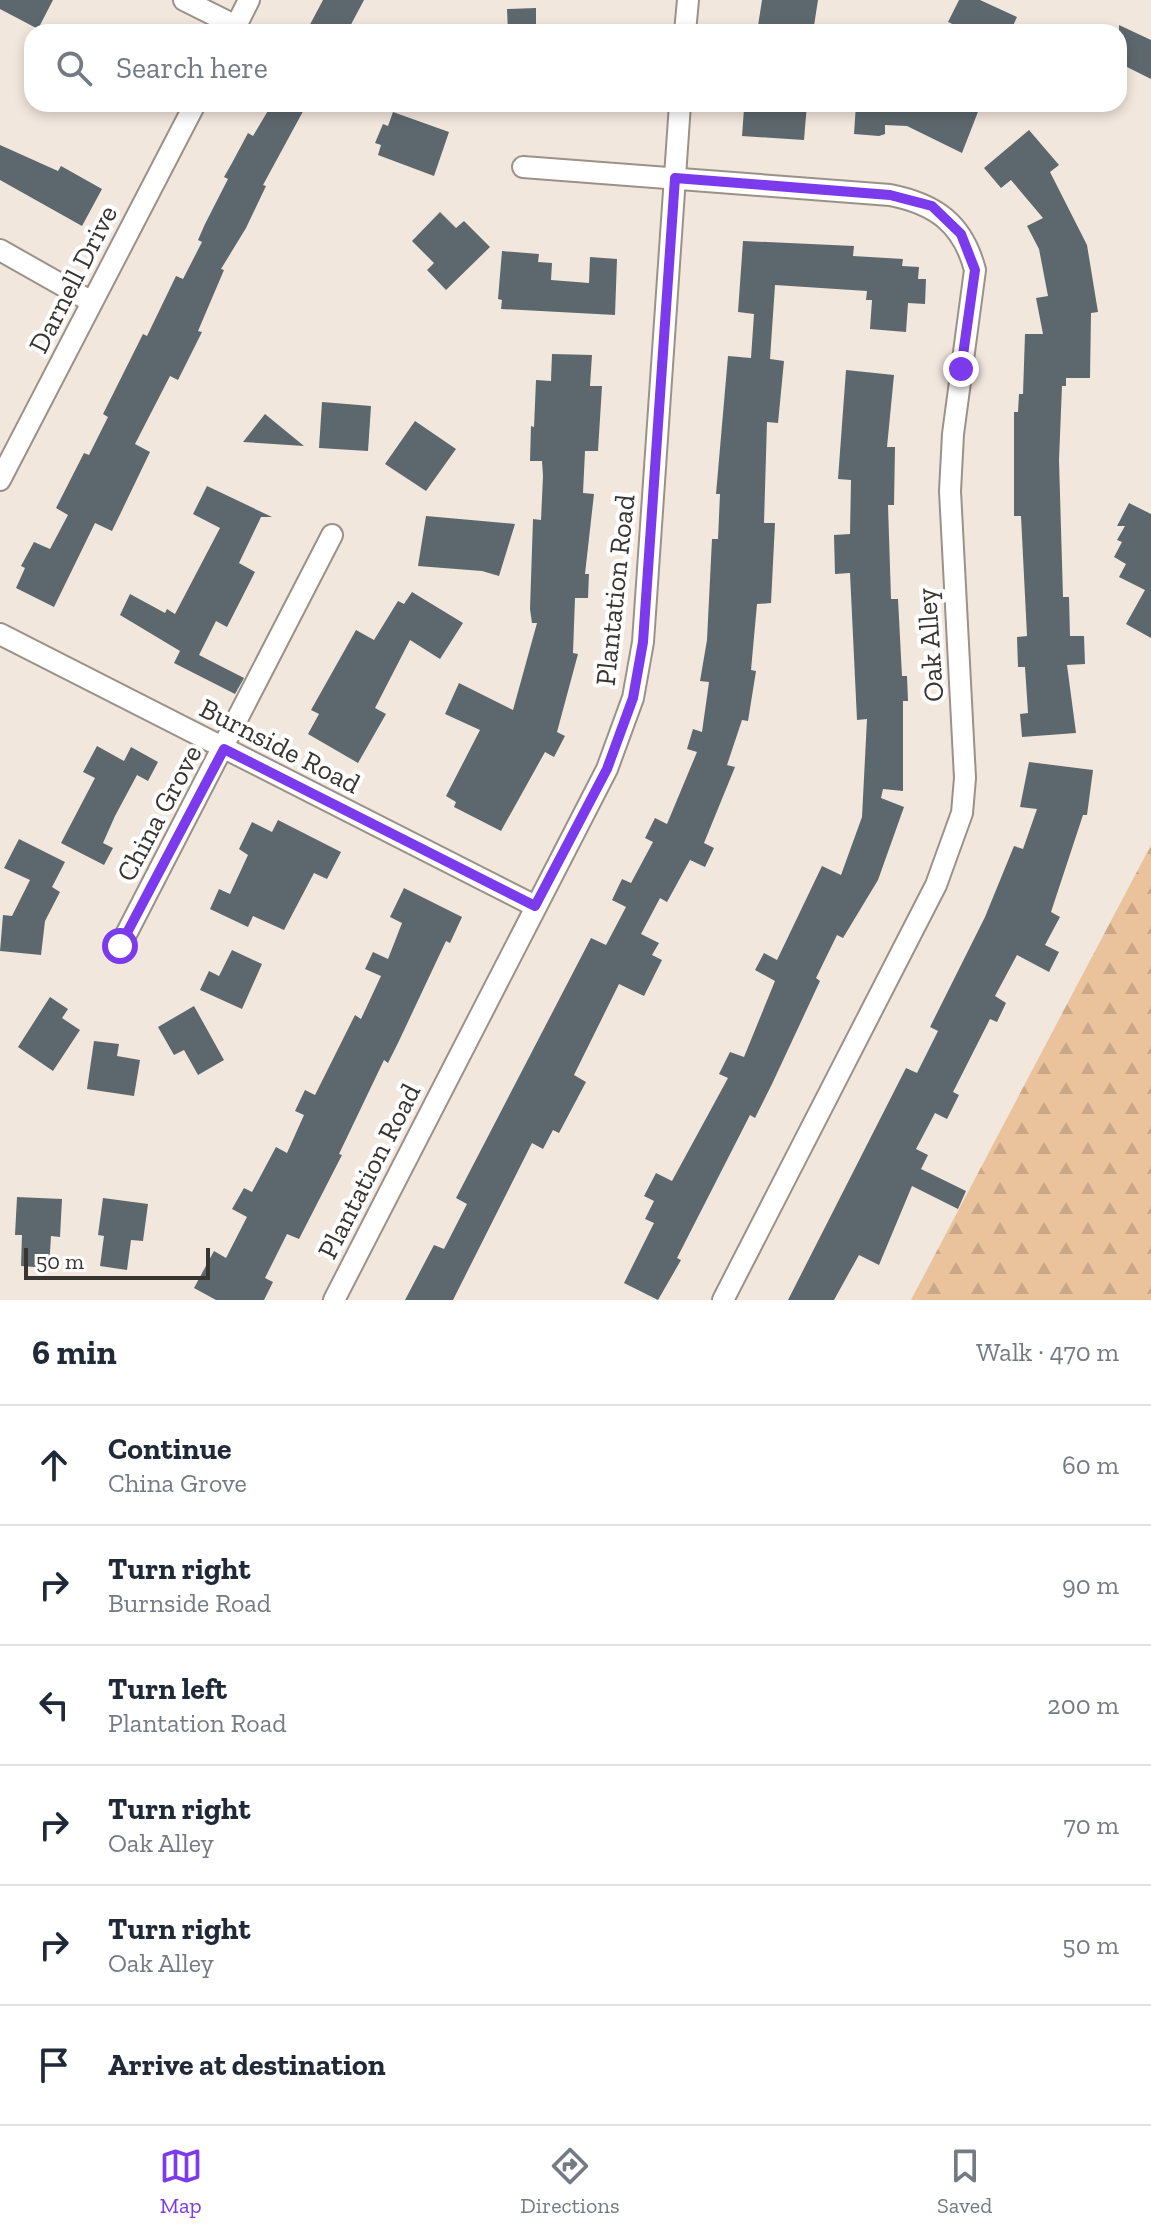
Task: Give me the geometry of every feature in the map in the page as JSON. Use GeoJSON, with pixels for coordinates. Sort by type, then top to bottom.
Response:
{"type":"FeatureCollection","features":[{"type":"Feature","properties":{"kind":"street"},"geometry":{"type":"LineString","coordinates":[[184,0],[225,24]]}},
{"type":"Feature","properties":{"kind":"street"},"geometry":{"type":"LineString","coordinates":[[237,24],[249,0]]}},
{"type":"Feature","properties":{"kind":"street"},"geometry":{"type":"LineString","coordinates":[[686,24],[688,0]]}},
{"type":"Feature","properties":{"kind":"street","name":"Darnell Drive"},"geometry":{"type":"LineString","coordinates":[[0,480],[191,112]]}},
{"type":"Feature","properties":{"kind":"street","name":"Plantation Road"},"geometry":{"type":"LineString","coordinates":[[334,1300],[607,769],[633,698],[643,642],[679,112]]}},
{"type":"Feature","properties":{"kind":"street","name":"Oak Alley"},"geometry":{"type":"LineString","coordinates":[[523,167],[915,200],[947,218],[970,251],[975,270],[953,434],[950,491],[964,741],[962,813],[936,885],[723,1300]]}},
{"type":"Feature","properties":{"kind":"street"},"geometry":{"type":"LineString","coordinates":[[0,250],[92,302]]}},
{"type":"Feature","properties":{"kind":"street","name":"China Grove"},"geometry":{"type":"LineString","coordinates":[[120,946],[332,535]]}},
{"type":"Feature","properties":{"kind":"street","name":"Burnside Road"},"geometry":{"type":"LineString","coordinates":[[0,634],[535,906]]}},
{"type":"Feature","properties":{"kind":"green space"},"geometry":{"type":"Polygon","coordinates":[[[1151,845],[1151,1300],[911,1300],[1151,845]]]}},
{"type":"Feature","properties":{"kind":"building"},"geometry":{"type":"Polygon","coordinates":[[[0,0],[53,0],[41,24],[28,24],[0,9],[0,0]]]}},
{"type":"Feature","properties":{"kind":"building"},"geometry":{"type":"Polygon","coordinates":[[[323,0],[364,0],[351,24],[310,24],[323,0]]]}},
{"type":"Feature","properties":{"kind":"building"},"geometry":{"type":"Polygon","coordinates":[[[762,0],[818,0],[814,24],[758,24],[762,0]]]}},
{"type":"Feature","properties":{"kind":"building"},"geometry":{"type":"Polygon","coordinates":[[[959,0],[980,0],[1017,17],[1014,24],[948,22],[959,0]]]}},
{"type":"Feature","properties":{"kind":"building"},"geometry":{"type":"Polygon","coordinates":[[[536,8],[536,24],[508,24],[507,9],[536,8]]]}},
{"type":"Feature","properties":{"kind":"building"},"geometry":{"type":"Polygon","coordinates":[[[1127,29],[1151,40],[1151,79],[1127,67],[1127,29]]]}},
{"type":"Feature","properties":{"kind":"building"},"geometry":{"type":"Polygon","coordinates":[[[267,112],[303,112],[263,185],[266,186],[246,228],[221,269],[224,270],[198,331],[202,332],[178,380],[170,376],[135,444],[150,452],[112,531],[95,523],[54,607],[16,588],[25,568],[21,566],[34,542],[50,549],[68,515],[56,508],[84,453],[89,455],[108,417],[103,414],[143,334],[147,336],[176,276],[183,279],[202,242],[198,240],[228,179],[224,177],[248,133],[253,136],[267,112]]]}},
{"type":"Feature","properties":{"kind":"building"},"geometry":{"type":"Polygon","coordinates":[[[393,112],[449,132],[434,176],[378,155],[381,145],[375,143],[383,124],[388,126],[393,112]]]}},
{"type":"Feature","properties":{"kind":"building"},"geometry":{"type":"Polygon","coordinates":[[[744,112],[806,112],[804,140],[742,136],[744,112]]]}},
{"type":"Feature","properties":{"kind":"building"},"geometry":{"type":"Polygon","coordinates":[[[855,112],[978,112],[962,153],[907,126],[885,125],[885,134],[879,136],[854,134],[855,112]]]}},
{"type":"Feature","properties":{"kind":"building"},"geometry":{"type":"Polygon","coordinates":[[[1029,130],[1059,165],[1050,172],[1087,245],[1098,312],[1091,313],[1090,378],[1066,378],[1066,386],[1062,386],[1059,460],[1063,597],[1069,597],[1070,636],[1084,636],[1085,664],[1067,665],[1076,733],[1022,737],[1020,714],[1028,713],[1025,667],[1018,667],[1017,637],[1027,636],[1021,516],[1014,516],[1014,412],[1018,412],[1019,394],[1023,394],[1025,334],[1043,334],[1036,298],[1048,296],[1039,249],[1027,226],[1043,218],[1011,180],[1001,188],[984,168],[1029,130]]]}},
{"type":"Feature","properties":{"kind":"building"},"geometry":{"type":"Polygon","coordinates":[[[0,145],[58,171],[61,166],[102,189],[82,226],[0,180],[0,145]]]}},
{"type":"Feature","properties":{"kind":"building"},"geometry":{"type":"Polygon","coordinates":[[[440,212],[456,228],[464,221],[490,247],[446,290],[427,270],[434,263],[412,241],[440,212]]]}},
{"type":"Feature","properties":{"kind":"building"},"geometry":{"type":"Polygon","coordinates":[[[743,241],[854,246],[853,256],[903,259],[902,266],[919,267],[918,279],[926,279],[925,304],[908,303],[906,332],[870,329],[872,300],[866,300],[867,291],[775,285],[770,359],[784,361],[778,423],[767,422],[764,523],[775,523],[771,603],[757,604],[751,670],[756,671],[748,721],[742,720],[727,765],[735,767],[704,843],[714,848],[705,867],[690,860],[667,902],[660,898],[641,934],[659,943],[652,955],[662,960],[644,996],[619,984],[574,1075],[586,1082],[559,1133],[553,1130],[543,1149],[532,1143],[453,1300],[405,1300],[434,1245],[444,1249],[467,1204],[456,1198],[591,938],[606,945],[626,907],[612,900],[622,879],[631,883],[653,842],[645,838],[655,818],[667,824],[697,752],[687,749],[693,729],[702,732],[709,682],[700,681],[707,640],[712,539],[718,539],[720,494],[716,494],[728,356],[751,358],[754,314],[738,312],[743,241]]]}},
{"type":"Feature","properties":{"kind":"building"},"geometry":{"type":"Polygon","coordinates":[[[502,251],[539,254],[538,262],[552,263],[551,280],[589,283],[590,257],[617,259],[615,315],[501,309],[502,300],[498,299],[502,251]]]}},
{"type":"Feature","properties":{"kind":"building"},"geometry":{"type":"Polygon","coordinates":[[[552,354],[592,355],[590,386],[602,386],[598,451],[585,451],[583,493],[594,494],[585,574],[589,574],[588,598],[575,598],[573,653],[578,654],[557,732],[565,736],[554,757],[545,752],[501,831],[454,807],[456,802],[446,796],[480,730],[445,714],[459,683],[513,710],[537,623],[532,623],[530,609],[533,519],[541,520],[543,476],[542,461],[530,461],[531,426],[534,427],[536,380],[551,381],[552,354]]]}},
{"type":"Feature","properties":{"kind":"building"},"geometry":{"type":"Polygon","coordinates":[[[846,370],[894,375],[887,447],[895,447],[894,505],[888,505],[891,599],[898,599],[902,676],[907,676],[908,701],[903,701],[903,791],[883,789],[881,798],[904,807],[878,880],[843,938],[837,935],[816,978],[820,981],[772,1084],[755,1118],[750,1115],[677,1258],[681,1260],[658,1300],[624,1283],[654,1223],[645,1219],[654,1201],[644,1196],[656,1173],[672,1181],[728,1078],[719,1074],[730,1052],[744,1057],[775,981],[755,970],[764,953],[777,960],[822,866],[841,875],[862,817],[867,719],[857,720],[850,573],[835,574],[834,535],[850,534],[851,480],[838,479],[846,370]]]}},
{"type":"Feature","properties":{"kind":"building"},"geometry":{"type":"Polygon","coordinates":[[[322,402],[371,406],[368,451],[319,448],[322,402]]]}},
{"type":"Feature","properties":{"kind":"building"},"geometry":{"type":"Polygon","coordinates":[[[265,414],[304,446],[243,442],[265,414]]]}},
{"type":"Feature","properties":{"kind":"building"},"geometry":{"type":"Polygon","coordinates":[[[415,421],[456,449],[426,491],[385,464],[415,421]]]}},
{"type":"Feature","properties":{"kind":"building"},"geometry":{"type":"Polygon","coordinates":[[[207,486],[272,517],[261,517],[239,563],[255,572],[227,627],[216,621],[199,655],[244,678],[235,694],[174,663],[180,651],[120,615],[130,594],[165,613],[167,609],[175,614],[220,528],[193,514],[207,486]]]}},
{"type":"Feature","properties":{"kind":"building"},"geometry":{"type":"Polygon","coordinates":[[[1129,503],[1151,514],[1151,638],[1126,624],[1145,590],[1119,577],[1126,564],[1114,557],[1122,542],[1117,540],[1125,526],[1117,526],[1129,503]]]}},
{"type":"Feature","properties":{"kind":"building"},"geometry":{"type":"Polygon","coordinates":[[[426,516],[515,524],[499,576],[482,571],[418,566],[426,516]]]}},
{"type":"Feature","properties":{"kind":"building"},"geometry":{"type":"Polygon","coordinates":[[[412,592],[463,623],[440,659],[410,640],[375,708],[386,714],[358,763],[308,734],[319,714],[311,710],[356,630],[374,640],[398,601],[404,604],[412,592]]]}},
{"type":"Feature","properties":{"kind":"building"},"geometry":{"type":"Polygon","coordinates":[[[97,746],[124,761],[131,747],[158,762],[148,781],[137,775],[115,816],[103,843],[113,848],[104,865],[61,843],[95,778],[83,772],[97,746]]]}},
{"type":"Feature","properties":{"kind":"building"},"geometry":{"type":"Polygon","coordinates":[[[1029,762],[1093,770],[1087,815],[1083,815],[1051,912],[1060,917],[1045,945],[1059,952],[1049,972],[1017,955],[995,996],[1006,1003],[997,1022],[990,1019],[953,1092],[959,1095],[947,1119],[935,1113],[916,1149],[928,1155],[921,1169],[966,1191],[958,1209],[912,1186],[879,1265],[859,1255],[834,1300],[788,1300],[906,1068],[917,1073],[938,1031],[930,1027],[985,917],[1014,846],[1023,849],[1037,809],[1020,807],[1029,762]]]}},
{"type":"Feature","properties":{"kind":"building"},"geometry":{"type":"Polygon","coordinates":[[[278,820],[341,852],[327,879],[314,873],[284,930],[253,916],[248,927],[210,909],[219,889],[230,894],[248,855],[239,849],[252,822],[272,832],[278,820]]]}},
{"type":"Feature","properties":{"kind":"building"},"geometry":{"type":"Polygon","coordinates":[[[19,839],[65,862],[52,887],[60,892],[45,921],[41,955],[0,951],[3,915],[12,916],[30,880],[4,868],[19,839]]]}},
{"type":"Feature","properties":{"kind":"building"},"geometry":{"type":"Polygon","coordinates":[[[404,888],[462,917],[450,943],[446,941],[388,1063],[384,1060],[339,1154],[342,1155],[299,1239],[287,1234],[265,1278],[273,1282],[264,1300],[216,1300],[194,1288],[214,1251],[226,1258],[247,1217],[232,1209],[244,1188],[252,1192],[276,1147],[287,1153],[304,1115],[295,1111],[305,1090],[315,1095],[355,1015],[361,1019],[381,976],[365,969],[373,952],[388,959],[402,923],[390,917],[404,888]]]}},
{"type":"Feature","properties":{"kind":"building"},"geometry":{"type":"Polygon","coordinates":[[[232,950],[262,964],[242,1009],[200,990],[209,971],[219,976],[232,950]]]}},
{"type":"Feature","properties":{"kind":"building"},"geometry":{"type":"Polygon","coordinates":[[[50,997],[68,1009],[62,1018],[80,1030],[53,1071],[18,1047],[50,997]]]}},
{"type":"Feature","properties":{"kind":"building"},"geometry":{"type":"Polygon","coordinates":[[[194,1006],[224,1060],[198,1075],[184,1050],[174,1055],[158,1027],[194,1006]]]}},
{"type":"Feature","properties":{"kind":"building"},"geometry":{"type":"Polygon","coordinates":[[[94,1041],[119,1044],[117,1056],[140,1060],[134,1096],[87,1089],[94,1041]]]}},
{"type":"Feature","properties":{"kind":"building"},"geometry":{"type":"Polygon","coordinates":[[[17,1197],[62,1199],[60,1237],[51,1236],[49,1268],[21,1266],[22,1235],[15,1235],[17,1197]]]}},
{"type":"Feature","properties":{"kind":"building"},"geometry":{"type":"Polygon","coordinates":[[[103,1198],[148,1204],[143,1241],[131,1240],[127,1270],[100,1266],[104,1236],[98,1235],[103,1198]]]}},
{"type":"Feature","properties":{"kind":"route"},"geometry":{"type":"LineString","coordinates":[[120,946],[224,749],[535,906],[607,769],[633,698],[643,642],[675,178],[890,195],[932,206],[961,234],[975,270],[961,369]]}}]}
